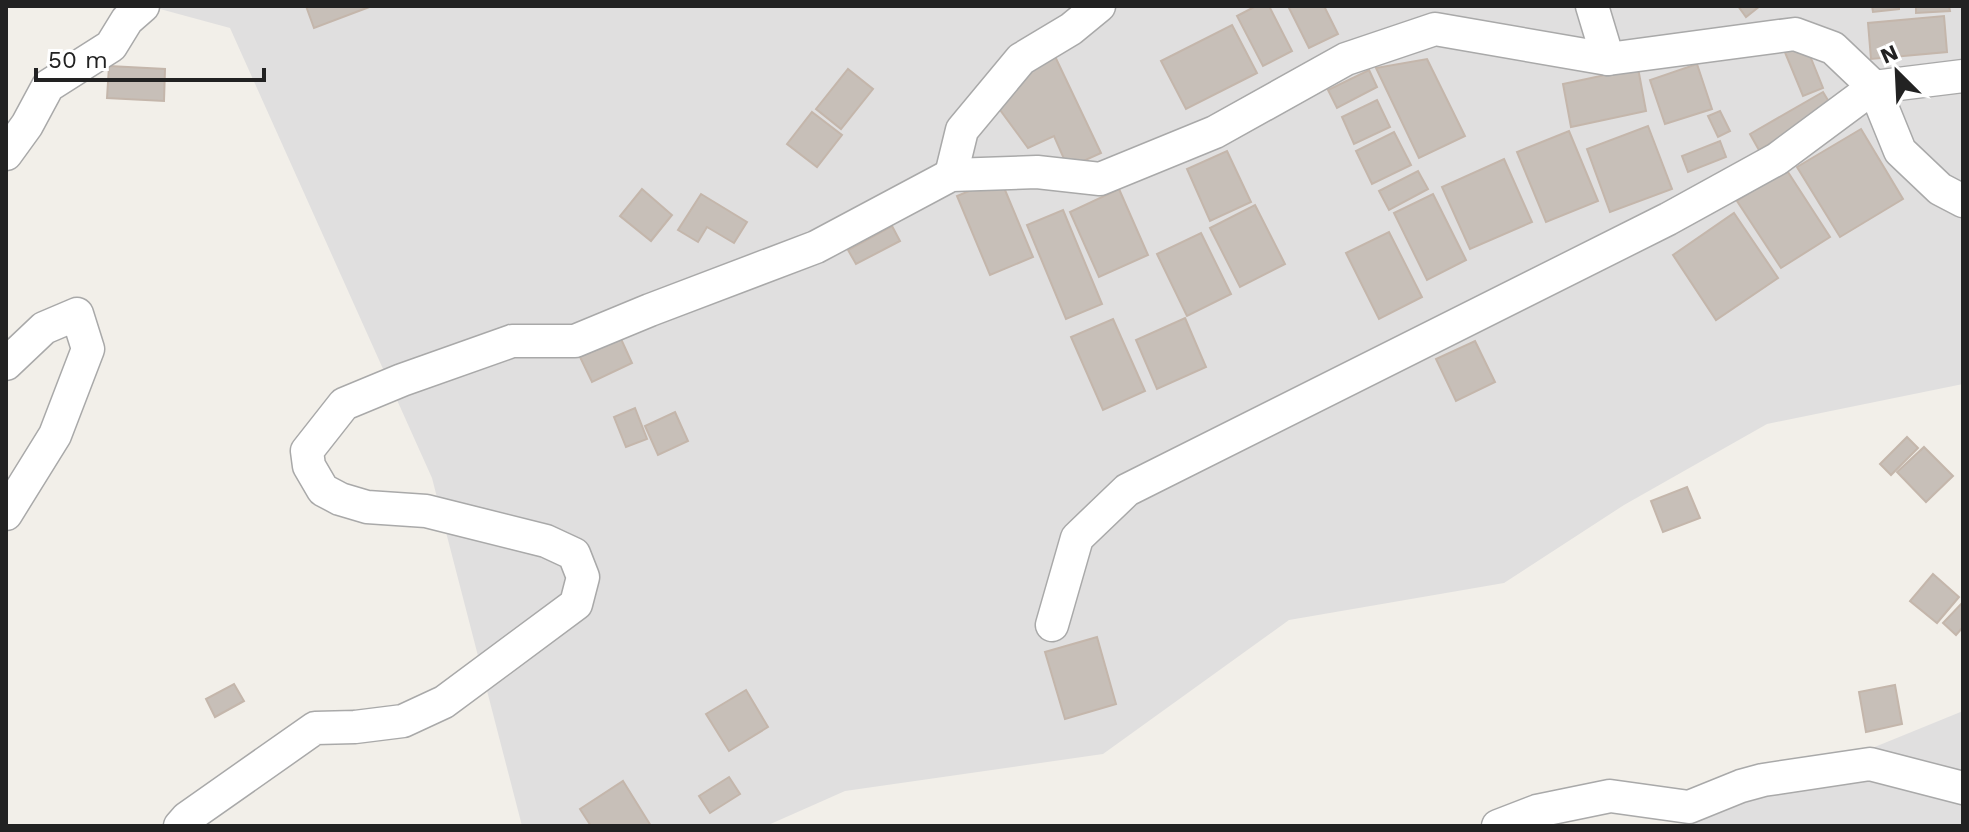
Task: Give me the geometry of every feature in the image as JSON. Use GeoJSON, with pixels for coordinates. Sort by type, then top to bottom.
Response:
{"type":"FeatureCollection","features":[{"type":"Feature","properties":{"kind":"street"},"geometry":{"type":"LineString","coordinates":[[6,154],[27,125],[48,86],[111,46],[127,20],[143,6]]}},
{"type":"Feature","properties":{"kind":"street"},"geometry":{"type":"LineString","coordinates":[[951,175],[962,130],[1021,59],[1071,29],[1099,6]]}},
{"type":"Feature","properties":{"kind":"street"},"geometry":{"type":"LineString","coordinates":[[1592,6],[1608,59]]}},
{"type":"Feature","properties":{"kind":"street"},"geometry":{"type":"LineString","coordinates":[[180,826],[315,728],[403,721],[444,702],[576,604],[583,577],[574,554],[546,541],[426,511],[367,507],[323,490],[309,466],[307,451],[344,404],[512,341],[575,341],[816,247],[951,175],[1037,172],[1100,179],[1215,132],[1425,17],[1608,59],[1795,34],[1833,48],[1874,87],[1900,151],[1940,189],[1963,201]]}},
{"type":"Feature","properties":{"kind":"street"},"geometry":{"type":"LineString","coordinates":[[1052,625],[1077,538],[1127,490],[1668,219],[1777,159],[1874,87],[1963,76]]}},
{"type":"Feature","properties":{"kind":"street"},"geometry":{"type":"LineString","coordinates":[[6,364],[20,337],[77,314],[88,349],[55,435],[6,514]]}},
{"type":"Feature","properties":{"kind":"street"},"geometry":{"type":"LineString","coordinates":[[1498,826],[1537,811],[1610,796],[1687,816],[1741,786],[1870,764],[1963,788]]}},
{"type":"Feature","properties":{"kind":"shaded area"},"geometry":{"type":"Polygon","coordinates":[[[149,6],[1963,6],[1963,384],[1767,424],[1624,505],[1504,583],[1289,620],[1103,754],[845,791],[766,826],[522,826],[432,478],[230,28],[149,6]]]}},
{"type":"Feature","properties":{"kind":"shaded area"},"geometry":{"type":"Polygon","coordinates":[[[1963,711],[1963,826],[1688,826],[1698,819],[1963,711]]]}},
{"type":"Feature","properties":{"kind":"building"},"geometry":{"type":"Polygon","coordinates":[[[306,6],[372,6],[314,28],[306,6]]]}},
{"type":"Feature","properties":{"kind":"building"},"geometry":{"type":"Polygon","coordinates":[[[1256,6],[1269,6],[1292,51],[1263,66],[1237,16],[1256,6]]]}},
{"type":"Feature","properties":{"kind":"building"},"geometry":{"type":"Polygon","coordinates":[[[1288,6],[1324,6],[1338,34],[1309,48],[1288,6]]]}},
{"type":"Feature","properties":{"kind":"building"},"geometry":{"type":"Polygon","coordinates":[[[1738,6],[1760,6],[1746,17],[1738,6]]]}},
{"type":"Feature","properties":{"kind":"building"},"geometry":{"type":"Polygon","coordinates":[[[1872,6],[1899,6],[1899,9],[1873,12],[1872,6]]]}},
{"type":"Feature","properties":{"kind":"building"},"geometry":{"type":"Polygon","coordinates":[[[1916,6],[1949,6],[1950,11],[1916,13],[1916,6]]]}},
{"type":"Feature","properties":{"kind":"building"},"geometry":{"type":"Polygon","coordinates":[[[1944,16],[1947,52],[1871,59],[1868,23],[1944,16]]]}},
{"type":"Feature","properties":{"kind":"building"},"geometry":{"type":"Polygon","coordinates":[[[1232,25],[1257,73],[1186,109],[1161,61],[1232,25]]]}},
{"type":"Feature","properties":{"kind":"building"},"geometry":{"type":"Polygon","coordinates":[[[1804,41],[1823,88],[1803,96],[1784,50],[1804,41]]]}},
{"type":"Feature","properties":{"kind":"building"},"geometry":{"type":"Polygon","coordinates":[[[1051,48],[1101,153],[1068,168],[1054,136],[1028,148],[995,103],[1051,48]]]}},
{"type":"Feature","properties":{"kind":"building"},"geometry":{"type":"Polygon","coordinates":[[[1427,59],[1465,136],[1419,158],[1376,68],[1427,59]]]}},
{"type":"Feature","properties":{"kind":"building"},"geometry":{"type":"Polygon","coordinates":[[[1697,64],[1712,109],[1665,124],[1650,80],[1697,64]]]}},
{"type":"Feature","properties":{"kind":"building"},"geometry":{"type":"Polygon","coordinates":[[[109,66],[165,69],[164,101],[107,98],[109,66]]]}},
{"type":"Feature","properties":{"kind":"building"},"geometry":{"type":"Polygon","coordinates":[[[1638,68],[1646,111],[1571,127],[1563,84],[1638,68]]]}},
{"type":"Feature","properties":{"kind":"building"},"geometry":{"type":"Polygon","coordinates":[[[848,69],[873,89],[841,129],[816,109],[848,69]]]}},
{"type":"Feature","properties":{"kind":"building"},"geometry":{"type":"Polygon","coordinates":[[[1369,70],[1377,87],[1337,108],[1328,90],[1369,70]]]}},
{"type":"Feature","properties":{"kind":"building"},"geometry":{"type":"Polygon","coordinates":[[[1823,92],[1832,107],[1759,150],[1750,134],[1823,92]]]}},
{"type":"Feature","properties":{"kind":"building"},"geometry":{"type":"Polygon","coordinates":[[[1377,100],[1390,127],[1354,144],[1342,117],[1377,100]]]}},
{"type":"Feature","properties":{"kind":"building"},"geometry":{"type":"Polygon","coordinates":[[[1720,111],[1730,131],[1718,137],[1708,116],[1720,111]]]}},
{"type":"Feature","properties":{"kind":"building"},"geometry":{"type":"Polygon","coordinates":[[[812,112],[842,135],[817,167],[787,144],[812,112]]]}},
{"type":"Feature","properties":{"kind":"building"},"geometry":{"type":"Polygon","coordinates":[[[1648,126],[1672,189],[1610,212],[1587,149],[1648,126]]]}},
{"type":"Feature","properties":{"kind":"building"},"geometry":{"type":"Polygon","coordinates":[[[1861,129],[1903,199],[1840,237],[1797,167],[1861,129]]]}},
{"type":"Feature","properties":{"kind":"building"},"geometry":{"type":"Polygon","coordinates":[[[1569,131],[1598,201],[1546,222],[1517,152],[1569,131]]]}},
{"type":"Feature","properties":{"kind":"building"},"geometry":{"type":"Polygon","coordinates":[[[1394,132],[1411,165],[1372,184],[1356,151],[1394,132]]]}},
{"type":"Feature","properties":{"kind":"building"},"geometry":{"type":"Polygon","coordinates":[[[1720,141],[1726,157],[1688,172],[1682,156],[1720,141]]]}},
{"type":"Feature","properties":{"kind":"building"},"geometry":{"type":"Polygon","coordinates":[[[1227,151],[1251,202],[1210,221],[1187,169],[1227,151]]]}},
{"type":"Feature","properties":{"kind":"building"},"geometry":{"type":"Polygon","coordinates":[[[1504,159],[1532,222],[1470,249],[1442,187],[1504,159]]]}},
{"type":"Feature","properties":{"kind":"building"},"geometry":{"type":"Polygon","coordinates":[[[1786,169],[1830,237],[1781,268],[1737,201],[1786,169]]]}},
{"type":"Feature","properties":{"kind":"building"},"geometry":{"type":"Polygon","coordinates":[[[1418,171],[1428,189],[1389,210],[1379,191],[1418,171]]]}},
{"type":"Feature","properties":{"kind":"building"},"geometry":{"type":"Polygon","coordinates":[[[1000,178],[1033,257],[990,275],[957,196],[1000,178]]]}},
{"type":"Feature","properties":{"kind":"building"},"geometry":{"type":"Polygon","coordinates":[[[642,189],[672,215],[651,241],[620,216],[642,189]]]}},
{"type":"Feature","properties":{"kind":"building"},"geometry":{"type":"Polygon","coordinates":[[[1119,189],[1148,255],[1099,277],[1070,212],[1119,189]]]}},
{"type":"Feature","properties":{"kind":"building"},"geometry":{"type":"Polygon","coordinates":[[[701,194],[747,222],[734,243],[707,227],[698,242],[678,230],[701,194]]]}},
{"type":"Feature","properties":{"kind":"building"},"geometry":{"type":"Polygon","coordinates":[[[1433,194],[1466,260],[1427,280],[1394,213],[1433,194]]]}},
{"type":"Feature","properties":{"kind":"building"},"geometry":{"type":"Polygon","coordinates":[[[1255,205],[1285,264],[1240,287],[1210,228],[1255,205]]]}},
{"type":"Feature","properties":{"kind":"building"},"geometry":{"type":"Polygon","coordinates":[[[1063,210],[1102,304],[1066,319],[1027,225],[1063,210]]]}},
{"type":"Feature","properties":{"kind":"building"},"geometry":{"type":"Polygon","coordinates":[[[1734,213],[1778,278],[1716,320],[1673,255],[1734,213]]]}},
{"type":"Feature","properties":{"kind":"building"},"geometry":{"type":"Polygon","coordinates":[[[892,226],[900,241],[856,264],[848,250],[892,226]]]}},
{"type":"Feature","properties":{"kind":"building"},"geometry":{"type":"Polygon","coordinates":[[[1389,232],[1422,297],[1379,319],[1346,253],[1389,232]]]}},
{"type":"Feature","properties":{"kind":"building"},"geometry":{"type":"Polygon","coordinates":[[[1201,233],[1231,294],[1187,316],[1157,254],[1201,233]]]}},
{"type":"Feature","properties":{"kind":"building"},"geometry":{"type":"Polygon","coordinates":[[[1185,318],[1206,367],[1157,389],[1136,340],[1185,318]]]}},
{"type":"Feature","properties":{"kind":"building"},"geometry":{"type":"Polygon","coordinates":[[[1113,319],[1145,391],[1103,410],[1071,337],[1113,319]]]}},
{"type":"Feature","properties":{"kind":"building"},"geometry":{"type":"Polygon","coordinates":[[[621,339],[632,363],[592,382],[580,357],[621,339]]]}},
{"type":"Feature","properties":{"kind":"building"},"geometry":{"type":"Polygon","coordinates":[[[1475,341],[1495,382],[1456,401],[1436,359],[1475,341]]]}},
{"type":"Feature","properties":{"kind":"building"},"geometry":{"type":"Polygon","coordinates":[[[635,408],[647,439],[626,447],[614,417],[635,408]]]}},
{"type":"Feature","properties":{"kind":"building"},"geometry":{"type":"Polygon","coordinates":[[[675,412],[688,441],[658,455],[645,426],[675,412]]]}},
{"type":"Feature","properties":{"kind":"building"},"geometry":{"type":"Polygon","coordinates":[[[1907,437],[1918,448],[1891,475],[1880,464],[1907,437]]]}},
{"type":"Feature","properties":{"kind":"building"},"geometry":{"type":"Polygon","coordinates":[[[1924,447],[1953,476],[1926,502],[1897,472],[1924,447]]]}},
{"type":"Feature","properties":{"kind":"building"},"geometry":{"type":"Polygon","coordinates":[[[1687,487],[1700,518],[1663,532],[1651,501],[1687,487]]]}},
{"type":"Feature","properties":{"kind":"building"},"geometry":{"type":"Polygon","coordinates":[[[1933,574],[1959,597],[1937,623],[1910,601],[1933,574]]]}},
{"type":"Feature","properties":{"kind":"building"},"geometry":{"type":"Polygon","coordinates":[[[1963,602],[1963,627],[1956,635],[1943,623],[1963,602]]]}},
{"type":"Feature","properties":{"kind":"building"},"geometry":{"type":"Polygon","coordinates":[[[1097,637],[1116,704],[1065,719],[1045,652],[1097,637]]]}},
{"type":"Feature","properties":{"kind":"building"},"geometry":{"type":"Polygon","coordinates":[[[234,684],[244,701],[215,717],[206,699],[234,684]]]}},
{"type":"Feature","properties":{"kind":"building"},"geometry":{"type":"Polygon","coordinates":[[[1895,685],[1902,724],[1866,732],[1859,692],[1895,685]]]}},
{"type":"Feature","properties":{"kind":"building"},"geometry":{"type":"Polygon","coordinates":[[[746,690],[768,727],[729,751],[706,714],[746,690]]]}},
{"type":"Feature","properties":{"kind":"building"},"geometry":{"type":"Polygon","coordinates":[[[729,777],[740,794],[710,813],[699,796],[729,777]]]}},
{"type":"Feature","properties":{"kind":"building"},"geometry":{"type":"Polygon","coordinates":[[[623,781],[651,826],[591,826],[580,809],[623,781]]]}}]}
